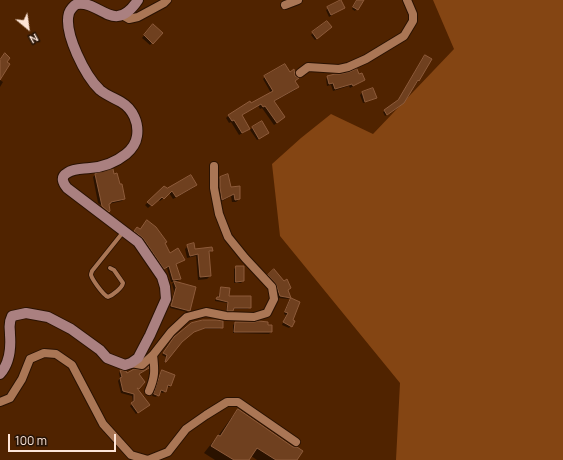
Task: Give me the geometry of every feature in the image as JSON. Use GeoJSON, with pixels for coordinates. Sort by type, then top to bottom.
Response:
{"type":"FeatureCollection","features":[{"type":"Feature","properties":{"kind":"street"},"geometry":{"type":"LineString","coordinates":[[0,374],[8,359],[10,333],[8,323],[12,316],[26,314],[48,317],[71,329],[100,350],[107,358],[125,365],[138,358],[166,299],[162,277],[138,242],[67,188],[62,180],[67,173],[76,169],[108,165],[120,159],[132,149],[137,138],[138,127],[128,108],[102,92],[88,75],[70,35],[68,24],[69,12],[75,5],[84,2],[91,2],[110,13],[116,15],[122,14],[129,10],[138,0]]}},
{"type":"Feature","properties":{"kind":"street"},"geometry":{"type":"LineString","coordinates":[[122,14],[130,18],[138,18],[167,0]]}},
{"type":"Feature","properties":{"kind":"street"},"geometry":{"type":"LineString","coordinates":[[285,5],[298,0]]}},
{"type":"Feature","properties":{"kind":"street"},"geometry":{"type":"LineString","coordinates":[[300,73],[308,67],[339,69],[348,67],[366,59],[404,36],[410,29],[413,21],[413,14],[408,0]]}},
{"type":"Feature","properties":{"kind":"street"},"geometry":{"type":"LineString","coordinates":[[131,363],[142,364],[153,356],[172,332],[187,317],[206,312],[226,316],[254,317],[267,313],[274,299],[272,287],[228,237],[219,214],[214,188],[214,166]]}},
{"type":"Feature","properties":{"kind":"street"},"geometry":{"type":"LineString","coordinates":[[0,402],[10,398],[22,379],[30,359],[44,353],[56,354],[72,364],[103,424],[131,455],[148,460],[168,452],[186,429],[227,402],[238,402],[296,442]]}},
{"type":"Feature","properties":{"kind":"street"},"geometry":{"type":"LineString","coordinates":[[149,391],[155,368],[153,356]]}},
{"type":"Feature","properties":{"kind":"lane"},"geometry":{"type":"LineString","coordinates":[[110,268],[114,270],[123,283],[122,286],[108,297],[104,295],[91,274],[124,231]]}},
{"type":"Feature","properties":{"kind":"shaded area"},"geometry":{"type":"Polygon","coordinates":[[[433,0],[563,0],[563,460],[396,460],[400,383],[280,236],[272,164],[331,114],[373,134],[454,49],[433,0]]]}},
{"type":"Feature","properties":{"kind":"building"},"geometry":{"type":"Polygon","coordinates":[[[341,0],[345,8],[331,15],[327,7],[341,0]]]}},
{"type":"Feature","properties":{"kind":"building"},"geometry":{"type":"Polygon","coordinates":[[[357,0],[364,0],[358,10],[353,7],[357,0]]]}},
{"type":"Feature","properties":{"kind":"building"},"geometry":{"type":"Polygon","coordinates":[[[327,21],[332,27],[317,39],[312,32],[327,21]]]}},
{"type":"Feature","properties":{"kind":"building"},"geometry":{"type":"Polygon","coordinates":[[[153,24],[163,33],[153,44],[144,35],[153,24]]]}},
{"type":"Feature","properties":{"kind":"building"},"geometry":{"type":"Polygon","coordinates":[[[5,53],[10,58],[7,62],[10,64],[0,80],[0,60],[5,53]]]}},
{"type":"Feature","properties":{"kind":"building"},"geometry":{"type":"Polygon","coordinates":[[[425,55],[432,59],[419,81],[418,80],[404,103],[387,115],[384,110],[398,100],[425,55]]]}},
{"type":"Feature","properties":{"kind":"building"},"geometry":{"type":"Polygon","coordinates":[[[285,64],[290,72],[294,69],[295,76],[299,78],[295,81],[299,87],[274,101],[285,117],[277,123],[265,106],[263,107],[261,104],[242,115],[250,129],[242,133],[234,120],[232,121],[228,115],[250,101],[251,103],[273,91],[264,76],[285,64]]]}},
{"type":"Feature","properties":{"kind":"building"},"geometry":{"type":"Polygon","coordinates":[[[357,69],[359,74],[362,73],[365,80],[353,86],[352,84],[335,89],[333,83],[329,84],[327,76],[357,69]]]}},
{"type":"Feature","properties":{"kind":"building"},"geometry":{"type":"Polygon","coordinates":[[[373,88],[377,98],[365,102],[362,92],[373,88]]]}},
{"type":"Feature","properties":{"kind":"building"},"geometry":{"type":"Polygon","coordinates":[[[262,121],[269,133],[259,139],[252,127],[262,121]]]}},
{"type":"Feature","properties":{"kind":"building"},"geometry":{"type":"Polygon","coordinates":[[[113,169],[114,174],[117,173],[120,184],[122,184],[125,199],[111,202],[109,204],[109,212],[102,206],[95,174],[113,169]]]}},
{"type":"Feature","properties":{"kind":"building"},"geometry":{"type":"Polygon","coordinates":[[[228,174],[231,187],[240,186],[240,199],[235,200],[234,194],[222,200],[220,177],[228,174]]]}},
{"type":"Feature","properties":{"kind":"building"},"geometry":{"type":"Polygon","coordinates":[[[191,175],[197,185],[176,197],[172,191],[164,199],[162,197],[152,206],[147,202],[164,186],[167,188],[191,175]]]}},
{"type":"Feature","properties":{"kind":"building"},"geometry":{"type":"Polygon","coordinates":[[[147,220],[156,227],[167,242],[165,243],[170,253],[178,248],[185,260],[176,264],[181,279],[173,280],[169,266],[164,269],[143,238],[134,231],[137,227],[140,229],[147,220]]]}},
{"type":"Feature","properties":{"kind":"building"},"geometry":{"type":"Polygon","coordinates":[[[194,243],[195,249],[212,247],[213,251],[209,251],[211,276],[200,277],[198,254],[190,256],[187,245],[194,243]]]}},
{"type":"Feature","properties":{"kind":"building"},"geometry":{"type":"Polygon","coordinates":[[[236,266],[244,266],[244,281],[236,282],[236,266]]]}},
{"type":"Feature","properties":{"kind":"building"},"geometry":{"type":"Polygon","coordinates":[[[274,269],[284,281],[287,279],[291,288],[288,290],[291,298],[280,296],[276,284],[268,275],[274,269]]]}},
{"type":"Feature","properties":{"kind":"building"},"geometry":{"type":"Polygon","coordinates":[[[174,281],[196,287],[190,311],[171,306],[176,288],[174,281]]]}},
{"type":"Feature","properties":{"kind":"building"},"geometry":{"type":"Polygon","coordinates":[[[221,287],[230,288],[229,296],[251,296],[251,308],[234,308],[233,311],[227,311],[228,302],[216,299],[219,297],[221,287]]]}},
{"type":"Feature","properties":{"kind":"building"},"geometry":{"type":"Polygon","coordinates":[[[291,298],[300,302],[292,327],[283,322],[288,313],[285,312],[291,298]]]}},
{"type":"Feature","properties":{"kind":"building"},"geometry":{"type":"Polygon","coordinates":[[[203,320],[223,321],[223,328],[205,328],[194,332],[182,342],[165,362],[167,355],[163,353],[174,337],[191,323],[203,320]]]}},
{"type":"Feature","properties":{"kind":"building"},"geometry":{"type":"Polygon","coordinates":[[[235,322],[268,322],[268,325],[272,325],[272,332],[234,332],[235,322]]]}},
{"type":"Feature","properties":{"kind":"building"},"geometry":{"type":"Polygon","coordinates":[[[149,366],[149,368],[139,374],[145,382],[139,389],[137,388],[150,405],[138,413],[131,403],[134,401],[134,394],[123,391],[120,370],[126,371],[127,373],[134,369],[144,370],[149,366]]]}},
{"type":"Feature","properties":{"kind":"building"},"geometry":{"type":"Polygon","coordinates":[[[162,370],[175,375],[171,386],[168,385],[166,392],[161,390],[159,396],[154,394],[162,370]]]}},
{"type":"Feature","properties":{"kind":"building"},"geometry":{"type":"Polygon","coordinates":[[[238,409],[293,447],[297,447],[303,451],[297,460],[276,460],[257,448],[249,460],[234,460],[211,446],[218,435],[220,436],[238,409]]]}}]}
